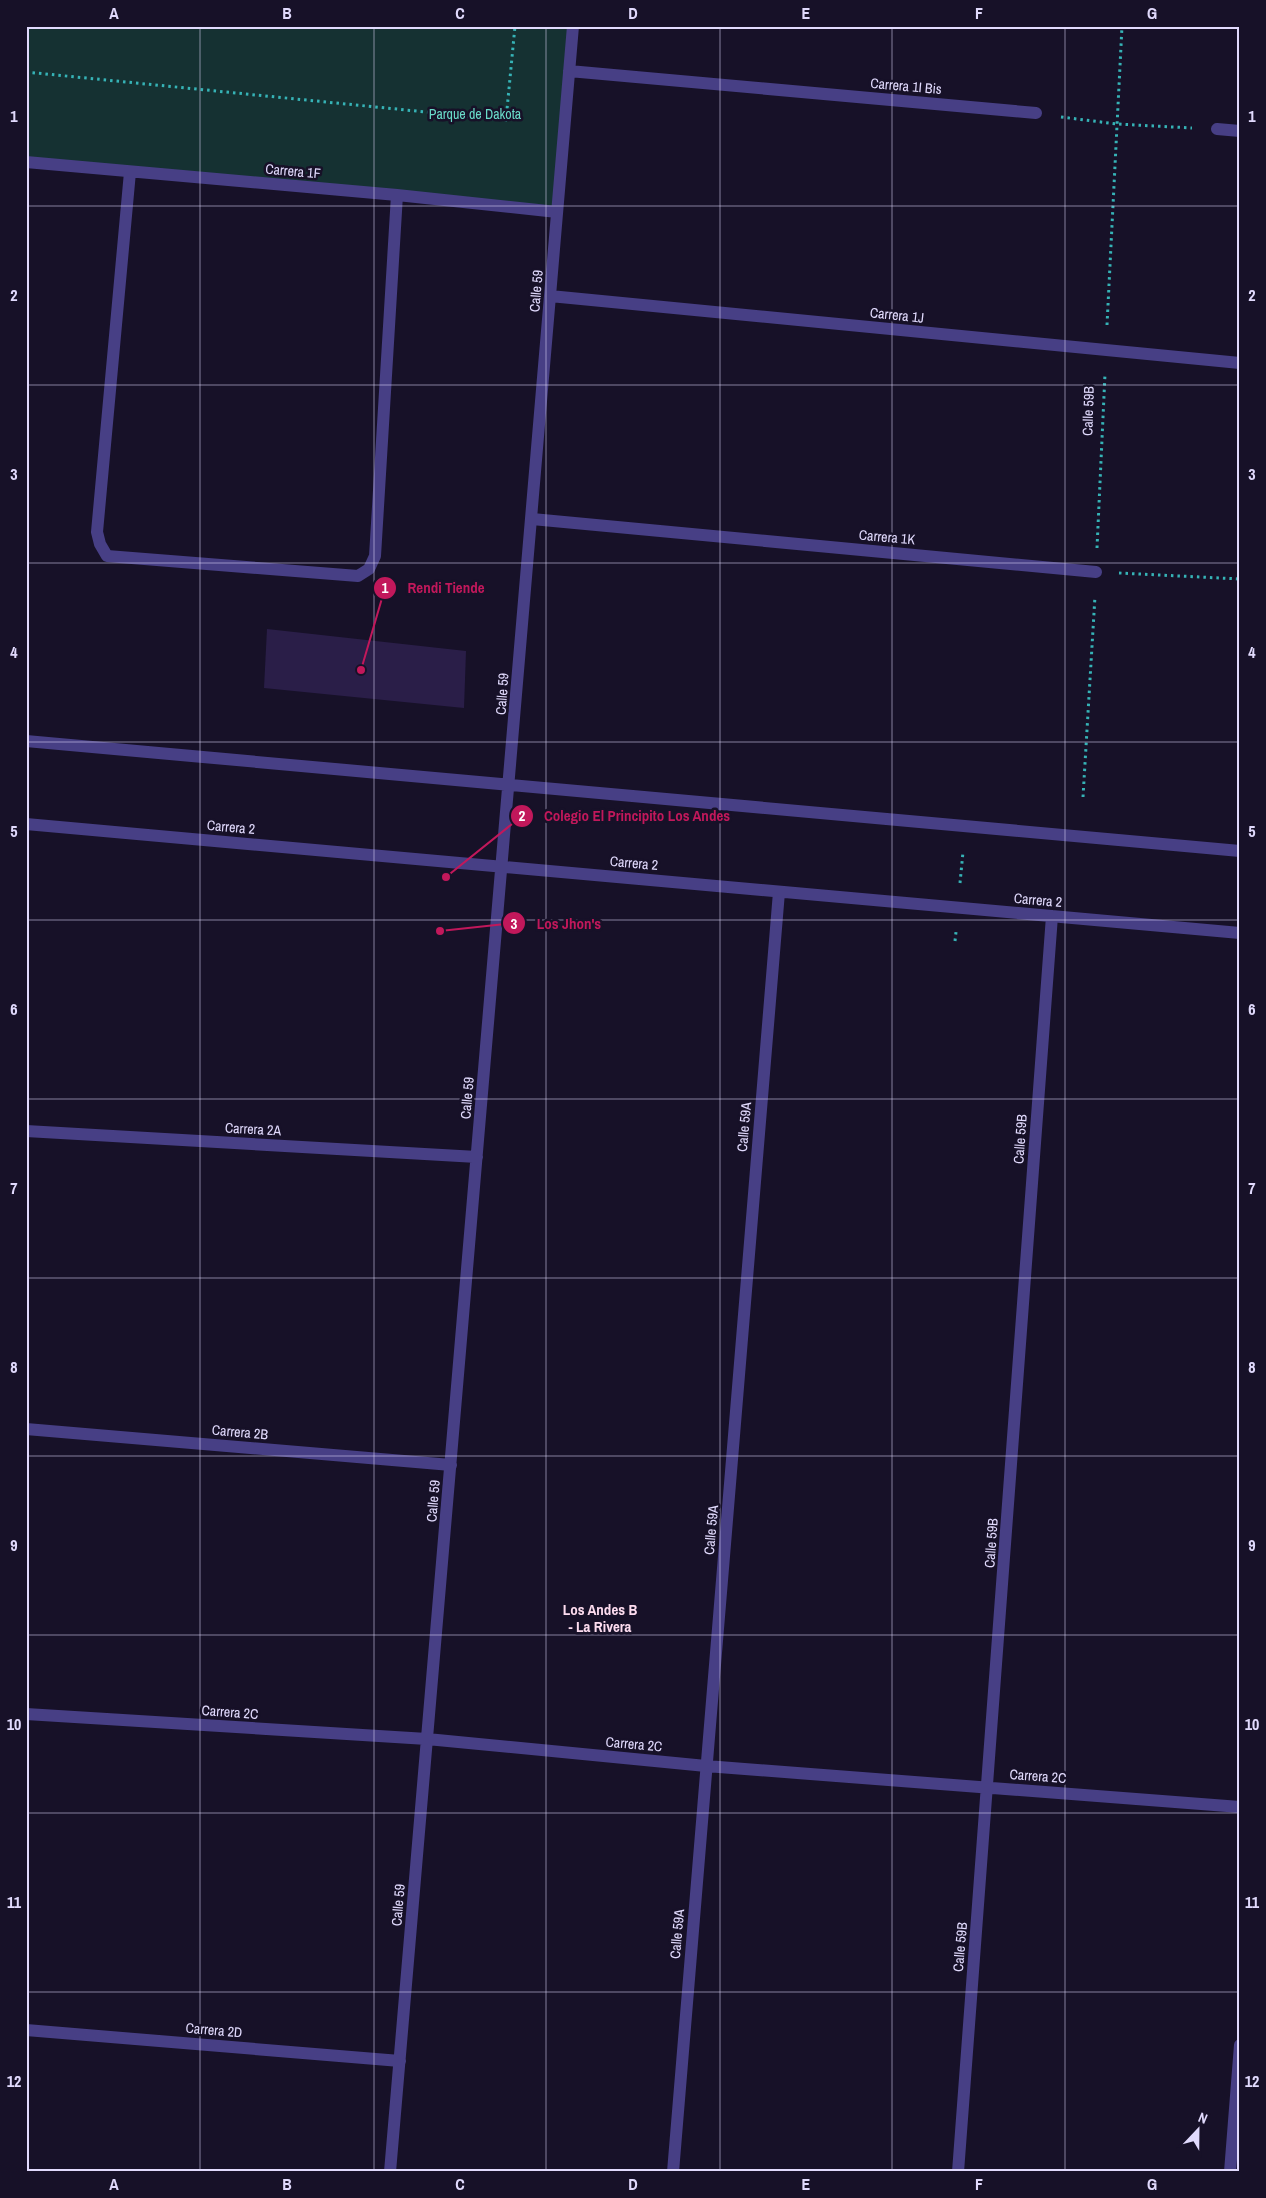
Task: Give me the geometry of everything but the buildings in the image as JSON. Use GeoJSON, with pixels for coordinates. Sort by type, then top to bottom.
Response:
{"type":"FeatureCollection","features":[{"type":"Feature","properties":{"kind":"street","name":"Calle 59"},"geometry":{"type":"LineString","coordinates":[[390,2172],[573,26]]}},
{"type":"Feature","properties":{"kind":"street","name":"Carrera 1I Bis"},"geometry":{"type":"LineString","coordinates":[[569,71],[1036,113]]}},
{"type":"Feature","properties":{"kind":"street"},"geometry":{"type":"LineString","coordinates":[[1217,129],[1240,131]]}},
{"type":"Feature","properties":{"kind":"street","name":"Carrera 1F"},"geometry":{"type":"LineString","coordinates":[[26,162],[396,195],[558,212]]}},
{"type":"Feature","properties":{"kind":"street"},"geometry":{"type":"LineString","coordinates":[[130,172],[97,532],[100,544],[108,556],[117,557],[358,576],[369,569],[374,556],[396,195]]}},
{"type":"Feature","properties":{"kind":"street","name":"Carrera 1J"},"geometry":{"type":"LineString","coordinates":[[550,296],[1240,363]]}},
{"type":"Feature","properties":{"kind":"street","name":"Carrera 1K"},"geometry":{"type":"LineString","coordinates":[[532,518],[1096,572]]}},
{"type":"Feature","properties":{"kind":"street"},"geometry":{"type":"LineString","coordinates":[[26,742],[1240,851]]}},
{"type":"Feature","properties":{"kind":"street","name":"Carrera 2"},"geometry":{"type":"LineString","coordinates":[[26,824],[1240,933]]}},
{"type":"Feature","properties":{"kind":"street","name":"Calle 59A"},"geometry":{"type":"LineString","coordinates":[[673,2172],[779,892]]}},
{"type":"Feature","properties":{"kind":"street","name":"Calle 59B"},"geometry":{"type":"LineString","coordinates":[[958,2172],[1052,916]]}},
{"type":"Feature","properties":{"kind":"street","name":"Carrera 2A"},"geometry":{"type":"LineString","coordinates":[[26,1131],[477,1157]]}},
{"type":"Feature","properties":{"kind":"street","name":"Carrera 2B"},"geometry":{"type":"LineString","coordinates":[[26,1429],[451,1465]]}},
{"type":"Feature","properties":{"kind":"street","name":"Carrera 2C"},"geometry":{"type":"LineString","coordinates":[[26,1714],[427,1739],[706,1766],[1240,1807]]}},
{"type":"Feature","properties":{"kind":"street","name":"Carrera 2D"},"geometry":{"type":"LineString","coordinates":[[26,2030],[400,2061]]}},
{"type":"Feature","properties":{"kind":"street"},"geometry":{"type":"LineString","coordinates":[[1230,2172],[1240,2045]]}},
{"type":"Feature","properties":{"kind":"path"},"geometry":{"type":"LineString","coordinates":[[26,72],[506,120],[515,26]]}},
{"type":"Feature","properties":{"kind":"path","name":"Calle 59B"},"geometry":{"type":"LineString","coordinates":[[1083,797],[1096,572],[1122,26]]}},
{"type":"Feature","properties":{"kind":"path"},"geometry":{"type":"LineString","coordinates":[[1036,113],[1117,124],[1217,129]]}},
{"type":"Feature","properties":{"kind":"path"},"geometry":{"type":"LineString","coordinates":[[1096,572],[1240,579]]}},
{"type":"Feature","properties":{"kind":"green space","name":"Parque de Dakota"},"geometry":{"type":"Polygon","coordinates":[[[26,26],[573,26],[557,212],[26,162],[26,26]]]}},
{"type":"Feature","properties":{"kind":"place","name":"Rendi Tiende"},"geometry":{"type":"Point","coordinates":[361,670]}},
{"type":"Feature","properties":{"kind":"place","name":"Colegio El Principito Los Andes"},"geometry":{"type":"Point","coordinates":[446,877]}},
{"type":"Feature","properties":{"kind":"place","name":"Los Jhon's"},"geometry":{"type":"Point","coordinates":[440,931]}},
{"type":"Feature","properties":{"kind":"district","name":"Los Andes B - La Rivera"},"geometry":{"type":"Point","coordinates":[600,1618]}}]}
